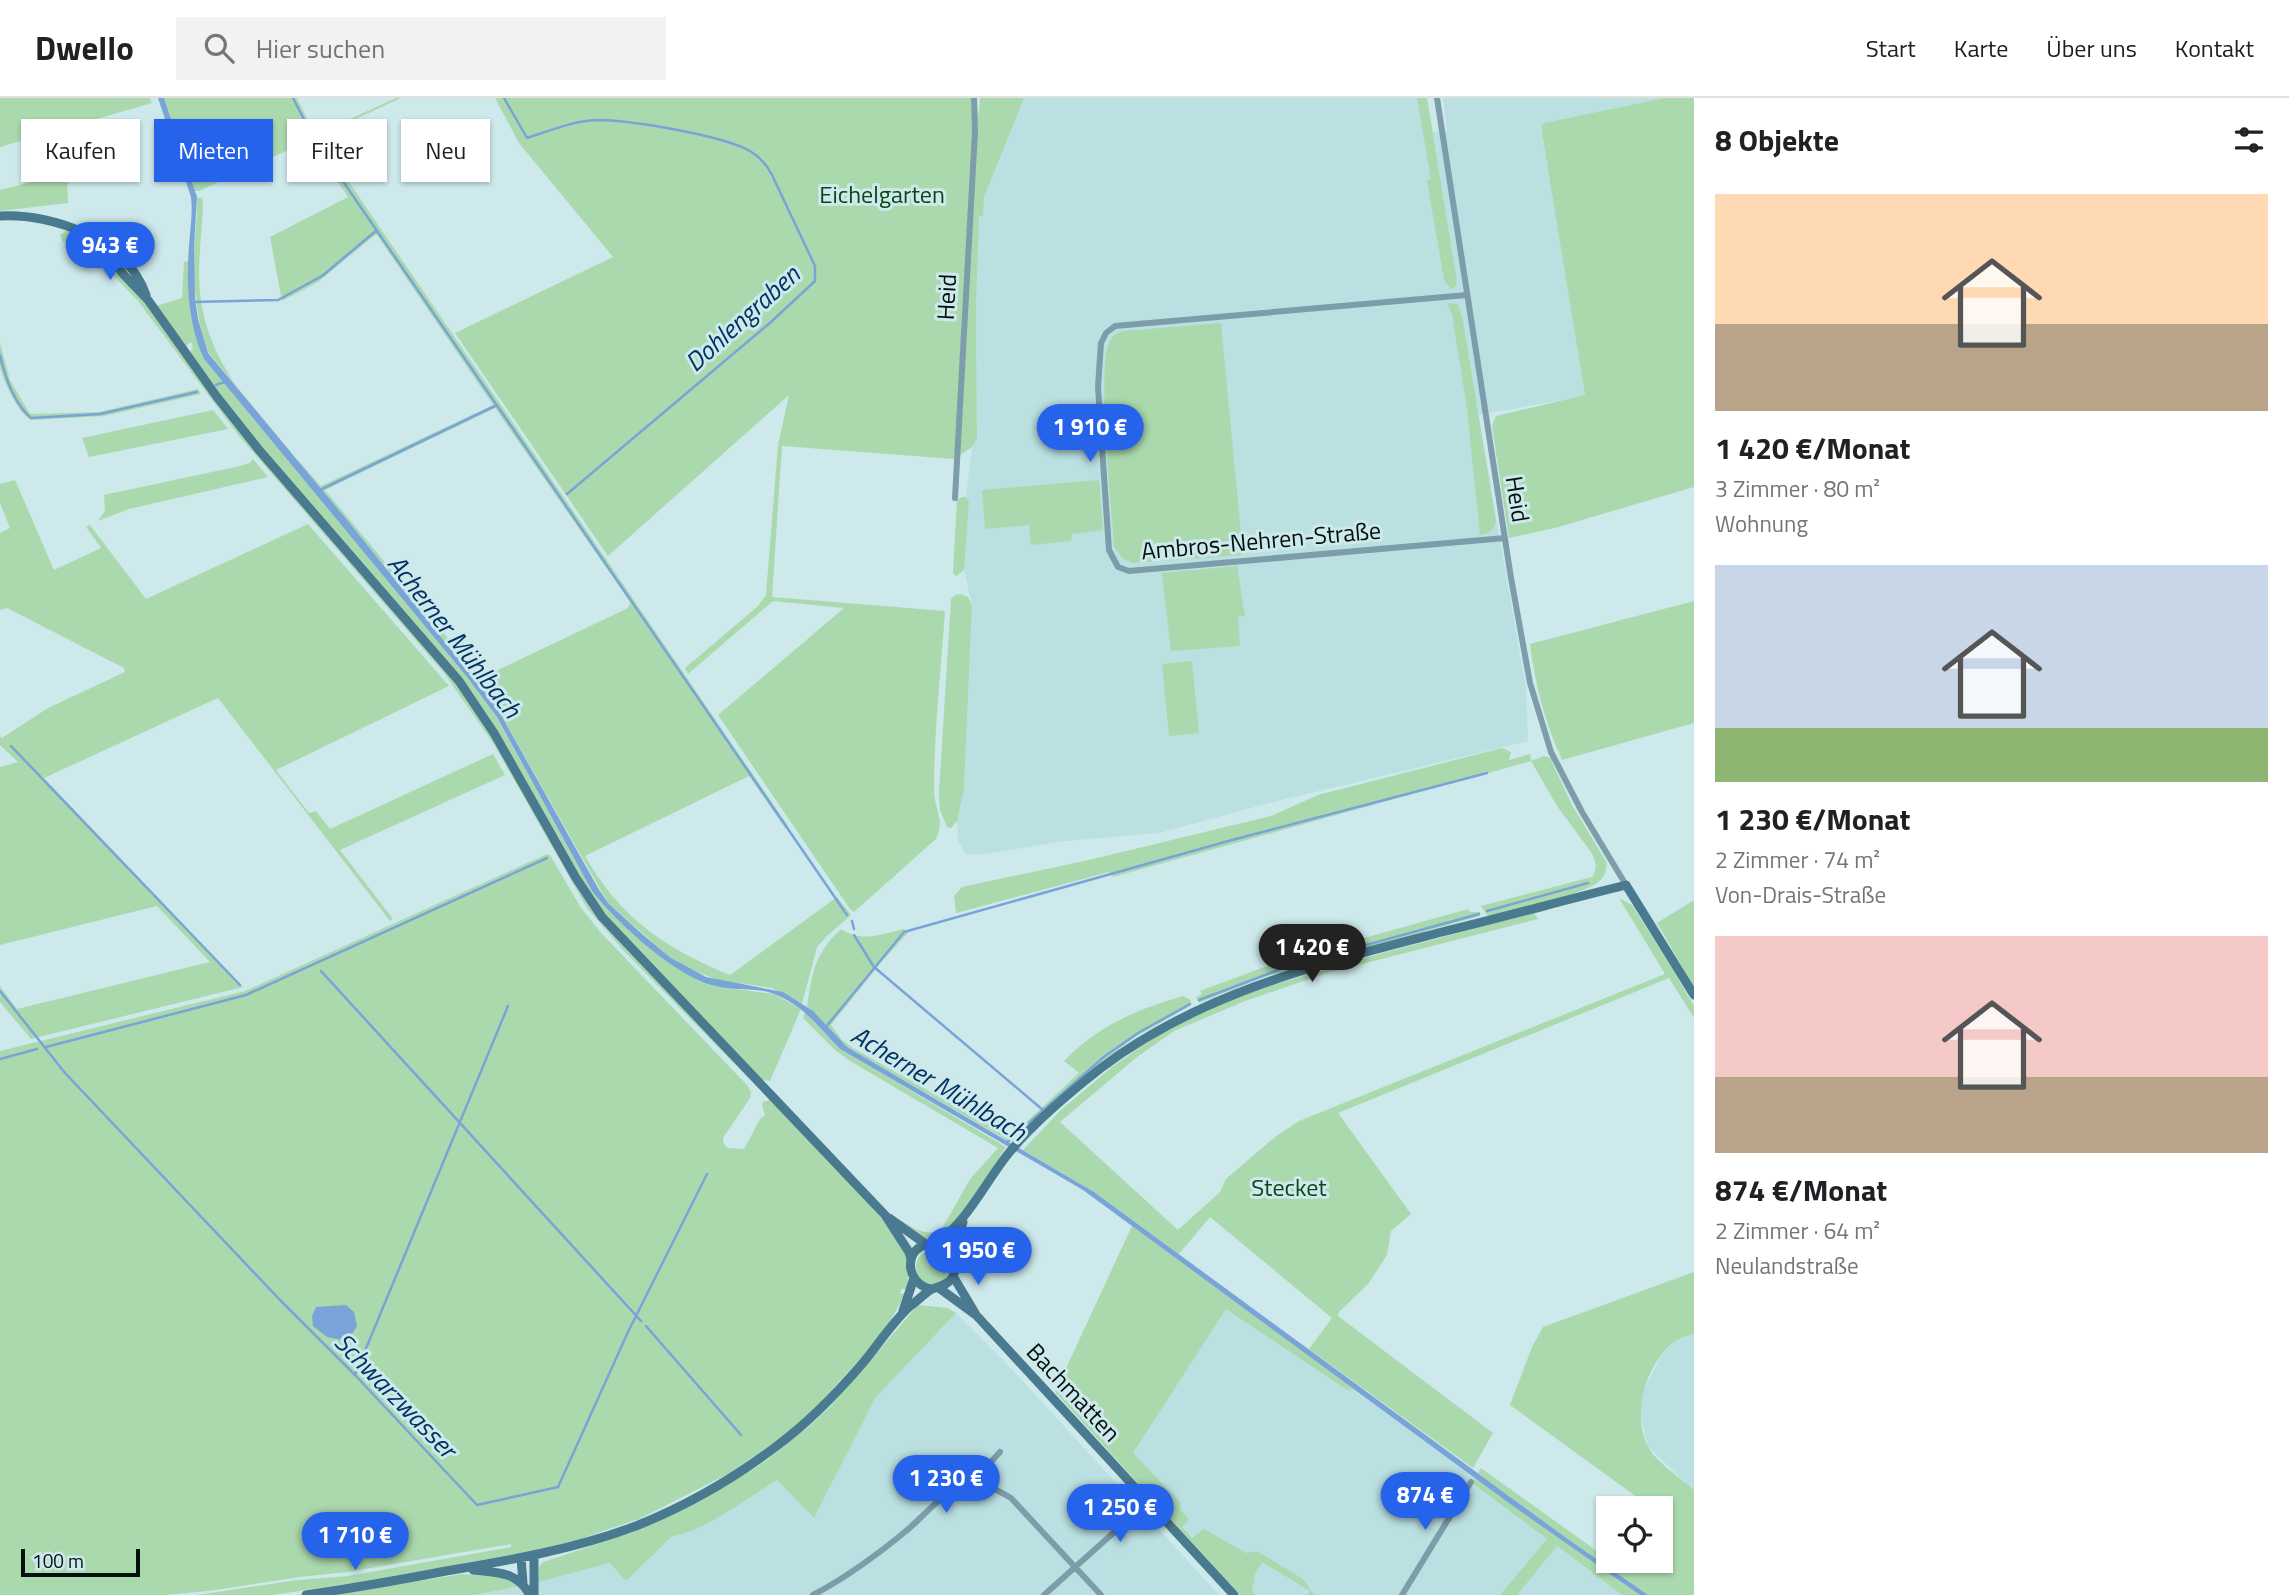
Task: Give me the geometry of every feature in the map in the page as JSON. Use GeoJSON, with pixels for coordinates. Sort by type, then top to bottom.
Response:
{"type":"FeatureCollection","features":[{"type":"Feature","properties":{"kind":"street","name":"Heid"},"geometry":{"type":"LineString","coordinates":[[955,498],[975,131],[974,98]]}},
{"type":"Feature","properties":{"kind":"street","name":"Heid"},"geometry":{"type":"LineString","coordinates":[[1437,98],[1525,660],[1551,752],[1582,812],[1626,885]]}},
{"type":"Feature","properties":{"kind":"street"},"geometry":{"type":"LineString","coordinates":[[0,216],[43,218],[61,223],[99,242],[124,275],[148,300],[217,397],[259,450],[459,681],[494,733],[576,878],[603,917],[884,1215],[911,1259]]}},
{"type":"Feature","properties":{"kind":"street","name":"Ambros-Nehren-Straße"},"geometry":{"type":"LineString","coordinates":[[1467,295],[1115,327],[1106,333],[1101,343],[1098,387],[1109,550],[1118,566],[1129,570],[1505,538]]}},
{"type":"Feature","properties":{"kind":"street"},"geometry":{"type":"LineString","coordinates":[[976,1315],[935,1288],[920,1285],[914,1279],[910,1268],[911,1259],[917,1251],[931,1244],[964,1217],[1008,1155],[1064,1099],[1130,1048],[1167,1025],[1223,997],[1266,981],[1395,944],[1626,885],[1694,995]]}},
{"type":"Feature","properties":{"kind":"street"},"geometry":{"type":"LineString","coordinates":[[306,1595],[521,1558],[575,1545],[638,1525],[689,1501],[746,1467],[807,1422],[860,1366],[901,1315],[935,1288],[946,1284],[953,1276],[955,1266],[952,1255],[945,1247],[931,1244],[884,1215]]}},
{"type":"Feature","properties":{"kind":"street"},"geometry":{"type":"LineString","coordinates":[[952,1255],[964,1217]]}},
{"type":"Feature","properties":{"kind":"street"},"geometry":{"type":"LineString","coordinates":[[953,1276],[976,1315]]}},
{"type":"Feature","properties":{"kind":"street"},"geometry":{"type":"LineString","coordinates":[[901,1315],[914,1279]]}},
{"type":"Feature","properties":{"kind":"street","name":"Bachmatten"},"geometry":{"type":"LineString","coordinates":[[976,1315],[1234,1595]]}},
{"type":"Feature","properties":{"kind":"street"},"geometry":{"type":"LineString","coordinates":[[983,1485],[989,1464],[1000,1452]]}},
{"type":"Feature","properties":{"kind":"street"},"geometry":{"type":"LineString","coordinates":[[1402,1595],[1471,1482]]}},
{"type":"Feature","properties":{"kind":"street"},"geometry":{"type":"LineString","coordinates":[[813,1595],[857,1569],[951,1491],[971,1484],[998,1490],[1011,1498],[1101,1595]]}},
{"type":"Feature","properties":{"kind":"street"},"geometry":{"type":"LineString","coordinates":[[1044,1595],[1149,1501]]}},
{"type":"Feature","properties":{"kind":"street"},"geometry":{"type":"LineString","coordinates":[[532,1595],[534,1555]]}},
{"type":"Feature","properties":{"kind":"street"},"geometry":{"type":"LineString","coordinates":[[521,1558],[523,1583]]}},
{"type":"Feature","properties":{"kind":"street"},"geometry":{"type":"LineString","coordinates":[[461,1569],[508,1574],[523,1583],[532,1595]]}},
{"type":"Feature","properties":{"kind":"shaded area"},"geometry":{"type":"Polygon","coordinates":[[[980,98],[1427,98],[1433,132],[1447,131],[1443,98],[1664,98],[1544,123],[1541,127],[1585,396],[1478,415],[1526,688],[1528,741],[1269,803],[1159,833],[1065,841],[978,855],[965,854],[958,840],[957,821],[964,788],[972,606],[964,570],[969,502],[966,497],[972,447],[977,438],[976,307],[980,98]]]}},
{"type":"Feature","properties":{"kind":"shaded area"},"geometry":{"type":"Polygon","coordinates":[[[1226,1308],[1347,1390],[1354,1389],[1475,1478],[1473,1484],[1622,1595],[1242,1595],[1180,1525],[1131,1456],[1226,1308]]]}},
{"type":"Feature","properties":{"kind":"shaded area"},"geometry":{"type":"Polygon","coordinates":[[[956,1313],[1005,1362],[1219,1595],[475,1595],[611,1563],[626,1581],[674,1536],[777,1480],[814,1518],[876,1397],[956,1313]]]}},
{"type":"Feature","properties":{"kind":"shaded area"},"geometry":{"type":"Polygon","coordinates":[[[1694,1334],[1694,1490],[1648,1447],[1640,1412],[1643,1392],[1661,1356],[1676,1340],[1694,1334]]]}},
{"type":"Feature","properties":{"kind":"green space"},"geometry":{"type":"Polygon","coordinates":[[[0,98],[150,98],[152,103],[97,119],[21,119],[21,141],[0,147],[0,98]]]}},
{"type":"Feature","properties":{"kind":"green space"},"geometry":{"type":"Polygon","coordinates":[[[164,98],[297,98],[307,119],[287,119],[287,150],[273,157],[273,119],[171,119],[164,98]]]}},
{"type":"Feature","properties":{"kind":"green space"},"geometry":{"type":"Polygon","coordinates":[[[396,98],[401,98],[355,119],[350,119],[396,98]]]}},
{"type":"Feature","properties":{"kind":"green space","name":"Eichelgarten"},"geometry":{"type":"Polygon","coordinates":[[[495,98],[975,98],[979,115],[980,98],[1024,98],[984,197],[983,216],[979,216],[976,307],[977,438],[972,447],[954,459],[782,446],[772,597],[945,611],[934,768],[939,832],[936,839],[854,912],[718,715],[844,608],[773,601],[688,674],[685,668],[757,607],[766,595],[778,445],[789,395],[608,556],[455,333],[613,257],[519,143],[495,98]]]}},
{"type":"Feature","properties":{"kind":"green space"},"geometry":{"type":"Polygon","coordinates":[[[1417,98],[1427,98],[1457,282],[1451,289],[1444,280],[1427,180],[1431,179],[1417,98]]]}},
{"type":"Feature","properties":{"kind":"green space"},"geometry":{"type":"Polygon","coordinates":[[[1664,98],[1694,98],[1694,487],[1555,528],[1509,538],[1492,426],[1496,416],[1585,395],[1541,127],[1544,123],[1664,98]]]}},
{"type":"Feature","properties":{"kind":"green space"},"geometry":{"type":"Polygon","coordinates":[[[32,182],[69,182],[67,186],[68,203],[0,211],[0,190],[32,182]]]}},
{"type":"Feature","properties":{"kind":"green space"},"geometry":{"type":"Polygon","coordinates":[[[192,182],[219,182],[199,191],[195,191],[192,182]]]}},
{"type":"Feature","properties":{"kind":"green space"},"geometry":{"type":"Polygon","coordinates":[[[338,182],[349,182],[788,826],[785,828],[749,776],[585,856],[614,897],[647,929],[685,954],[730,975],[837,897],[851,915],[817,947],[802,1004],[772,988],[718,980],[687,968],[671,958],[608,903],[496,706],[293,455],[321,486],[493,405],[377,235],[318,282],[282,301],[270,237],[348,197],[338,182]],[[495,408],[325,490],[481,678],[628,608],[630,602],[495,408]]]}},
{"type":"Feature","properties":{"kind":"green space"},"geometry":{"type":"Polygon","coordinates":[[[197,198],[202,198],[203,206],[199,281],[205,321],[228,374],[240,391],[208,352],[201,326],[194,275],[197,198]]]}},
{"type":"Feature","properties":{"kind":"green space"},"geometry":{"type":"Polygon","coordinates":[[[67,230],[96,246],[123,272],[166,330],[446,671],[475,709],[621,943],[757,1087],[623,950],[587,908],[493,743],[444,673],[239,436],[138,301],[87,248],[76,243],[63,242],[60,235],[67,230]]]}},
{"type":"Feature","properties":{"kind":"green space"},"geometry":{"type":"Polygon","coordinates":[[[188,261],[191,314],[204,359],[467,677],[497,717],[592,891],[692,977],[713,986],[774,994],[801,1009],[770,1081],[763,1080],[621,934],[595,902],[494,724],[473,694],[250,434],[190,353],[193,347],[191,342],[186,346],[156,306],[182,298],[184,262],[188,261]]]}},
{"type":"Feature","properties":{"kind":"green space"},"geometry":{"type":"Polygon","coordinates":[[[1447,303],[1458,304],[1463,321],[1496,521],[1491,531],[1480,535],[1467,409],[1452,314],[1447,303]]]}},
{"type":"Feature","properties":{"kind":"green space"},"geometry":{"type":"Polygon","coordinates":[[[1221,323],[1243,555],[1133,563],[1123,559],[1114,547],[1104,378],[1110,341],[1115,334],[1123,331],[1221,323]]]}},
{"type":"Feature","properties":{"kind":"green space"},"geometry":{"type":"Polygon","coordinates":[[[0,343],[10,380],[30,414],[99,412],[198,389],[201,394],[104,416],[31,420],[16,404],[4,380],[0,366],[0,343]]]}},
{"type":"Feature","properties":{"kind":"green space"},"geometry":{"type":"Polygon","coordinates":[[[240,391],[293,455],[263,421],[240,391]]]}},
{"type":"Feature","properties":{"kind":"green space"},"geometry":{"type":"Polygon","coordinates":[[[213,410],[228,429],[89,457],[82,438],[213,410]]]}},
{"type":"Feature","properties":{"kind":"green space"},"geometry":{"type":"Polygon","coordinates":[[[253,459],[268,477],[129,509],[98,521],[105,511],[104,495],[240,466],[253,459]]]}},
{"type":"Feature","properties":{"kind":"green space"},"geometry":{"type":"Polygon","coordinates":[[[15,480],[54,570],[101,548],[86,527],[90,525],[146,599],[308,524],[449,686],[276,770],[309,813],[316,811],[330,829],[493,754],[505,775],[340,850],[393,919],[390,921],[218,698],[44,778],[243,987],[31,1039],[0,1002],[0,986],[17,1009],[210,962],[157,906],[0,945],[0,767],[18,762],[0,745],[0,736],[2,738],[48,708],[125,672],[124,668],[7,608],[0,610],[0,533],[10,528],[0,503],[0,484],[15,480]]]}},
{"type":"Feature","properties":{"kind":"green space"},"geometry":{"type":"Polygon","coordinates":[[[1099,480],[1103,530],[1072,534],[1071,541],[1031,545],[1029,525],[985,529],[982,490],[1099,480]]]}},
{"type":"Feature","properties":{"kind":"green space"},"geometry":{"type":"Polygon","coordinates":[[[966,497],[969,502],[964,570],[956,576],[953,573],[957,500],[966,497]]]}},
{"type":"Feature","properties":{"kind":"green space"},"geometry":{"type":"Polygon","coordinates":[[[1237,566],[1245,616],[1238,617],[1240,646],[1171,651],[1162,573],[1237,566]]]}},
{"type":"Feature","properties":{"kind":"green space"},"geometry":{"type":"Polygon","coordinates":[[[961,594],[968,597],[972,606],[964,788],[957,821],[951,828],[947,827],[940,810],[939,792],[951,599],[961,594]]]}},
{"type":"Feature","properties":{"kind":"green space"},"geometry":{"type":"Polygon","coordinates":[[[1694,601],[1694,723],[1562,760],[1542,703],[1530,644],[1694,601]]]}},
{"type":"Feature","properties":{"kind":"green space"},"geometry":{"type":"Polygon","coordinates":[[[1192,661],[1199,733],[1169,736],[1162,664],[1192,661]]]}},
{"type":"Feature","properties":{"kind":"green space"},"geometry":{"type":"Polygon","coordinates":[[[1502,748],[1511,752],[1509,760],[1530,754],[1531,761],[1113,877],[1109,872],[956,913],[954,896],[962,887],[1089,860],[1271,816],[1318,795],[1502,748]]]}},
{"type":"Feature","properties":{"kind":"green space"},"geometry":{"type":"Polygon","coordinates":[[[1544,756],[1550,758],[1572,805],[1607,863],[1606,871],[1598,882],[1578,892],[1488,916],[1481,906],[1592,877],[1596,868],[1591,852],[1557,806],[1531,761],[1544,756]]]}},
{"type":"Feature","properties":{"kind":"green space"},"geometry":{"type":"Polygon","coordinates":[[[547,854],[581,908],[602,934],[747,1085],[751,1092],[750,1098],[723,1138],[724,1144],[728,1148],[744,1149],[760,1119],[765,1115],[763,1102],[770,1100],[843,1175],[899,1241],[907,1256],[908,1286],[907,1289],[901,1289],[900,1293],[905,1294],[887,1327],[817,1406],[784,1436],[728,1474],[639,1519],[577,1540],[378,1579],[273,1595],[197,1595],[298,1580],[348,1576],[511,1547],[511,1544],[347,1572],[208,1591],[164,1595],[0,1595],[0,1051],[245,991],[547,854]]]}},
{"type":"Feature","properties":{"kind":"green space","name":"Stecket"},"geometry":{"type":"Polygon","coordinates":[[[1619,898],[1632,905],[1673,970],[1694,1006],[1694,1018],[1669,978],[1338,1113],[1411,1214],[1391,1231],[1387,1255],[1368,1284],[1338,1316],[1493,1433],[1473,1468],[1309,1349],[1332,1318],[1210,1217],[1179,1254],[1094,1192],[1023,1150],[1061,1110],[1112,1067],[1165,1030],[1236,998],[1273,985],[1534,913],[1538,919],[1327,973],[1245,1001],[1174,1031],[1137,1057],[1060,1122],[1178,1230],[1220,1192],[1226,1179],[1275,1137],[1299,1121],[1665,974],[1619,898]]]}},
{"type":"Feature","properties":{"kind":"green space"},"geometry":{"type":"Polygon","coordinates":[[[1694,900],[1694,987],[1657,923],[1694,900]]]}},
{"type":"Feature","properties":{"kind":"green space"},"geometry":{"type":"Polygon","coordinates":[[[1468,909],[1470,912],[1480,912],[1480,916],[1264,977],[1199,1003],[1196,997],[1202,994],[1200,991],[1259,969],[1468,909]]]}},
{"type":"Feature","properties":{"kind":"green space"},"geometry":{"type":"Polygon","coordinates":[[[841,929],[856,936],[879,935],[904,929],[908,933],[831,1025],[842,1040],[1010,1137],[1079,1073],[1064,1061],[1077,1048],[1119,1020],[1166,1001],[1183,996],[1191,1000],[1190,1006],[1137,1036],[1105,1059],[1010,1142],[847,1047],[807,1007],[816,964],[825,946],[841,929]]]}},
{"type":"Feature","properties":{"kind":"green space"},"geometry":{"type":"Polygon","coordinates":[[[805,1012],[840,1049],[1006,1147],[960,1216],[938,1239],[927,1240],[897,1218],[925,1232],[937,1231],[943,1227],[970,1179],[998,1148],[850,1061],[803,1018],[805,1012]]]}},
{"type":"Feature","properties":{"kind":"green space"},"geometry":{"type":"Polygon","coordinates":[[[1132,1226],[1354,1389],[1347,1390],[1226,1309],[1133,1453],[1181,1503],[1180,1509],[1189,1519],[1182,1527],[1192,1538],[1204,1529],[1246,1553],[1257,1551],[1303,1579],[1314,1595],[1308,1595],[1310,1591],[1262,1562],[1255,1574],[1252,1591],[1255,1595],[1240,1595],[1055,1392],[1132,1226]]]}},
{"type":"Feature","properties":{"kind":"green space"},"geometry":{"type":"Polygon","coordinates":[[[933,1250],[945,1255],[950,1267],[945,1279],[933,1284],[921,1279],[916,1267],[921,1255],[933,1250]]]}},
{"type":"Feature","properties":{"kind":"green space"},"geometry":{"type":"Polygon","coordinates":[[[1694,1272],[1694,1334],[1674,1342],[1656,1363],[1644,1389],[1641,1418],[1651,1452],[1694,1490],[1694,1595],[1648,1595],[1617,1573],[1673,1573],[1673,1496],[1635,1496],[1510,1405],[1532,1347],[1543,1327],[1694,1272]]]}},
{"type":"Feature","properties":{"kind":"green space"},"geometry":{"type":"Polygon","coordinates":[[[918,1305],[948,1308],[956,1313],[876,1397],[814,1518],[777,1480],[712,1521],[673,1536],[626,1581],[610,1563],[538,1582],[539,1567],[543,1562],[634,1532],[712,1494],[760,1465],[830,1407],[918,1305]]]}},
{"type":"Feature","properties":{"kind":"green space"},"geometry":{"type":"Polygon","coordinates":[[[1481,1468],[1596,1550],[1596,1559],[1478,1473],[1481,1468]]]}},
{"type":"Feature","properties":{"kind":"green space"},"geometry":{"type":"Polygon","coordinates":[[[1475,1478],[1596,1564],[1596,1573],[1609,1573],[1640,1595],[1622,1595],[1557,1546],[1517,1595],[1500,1595],[1547,1539],[1472,1483],[1475,1478]]]}},
{"type":"Feature","properties":{"kind":"green space"},"geometry":{"type":"Polygon","coordinates":[[[462,1574],[509,1578],[520,1586],[475,1595],[335,1595],[462,1574]]]}},
{"type":"Feature","properties":{"kind":"water"},"geometry":{"type":"Polygon","coordinates":[[[158,98],[164,98],[171,119],[165,119],[158,98]]]}},
{"type":"Feature","properties":{"kind":"water"},"geometry":{"type":"Polygon","coordinates":[[[186,182],[192,182],[197,197],[195,298],[208,353],[348,521],[496,706],[608,903],[671,958],[706,977],[783,992],[813,1011],[847,1047],[1094,1192],[1596,1559],[1596,1564],[1083,1190],[840,1049],[810,1018],[785,999],[767,992],[715,986],[700,981],[665,960],[616,918],[592,891],[497,717],[467,677],[204,359],[194,332],[189,304],[191,197],[186,182]]]}},
{"type":"Feature","properties":{"kind":"water"},"geometry":{"type":"Polygon","coordinates":[[[346,1305],[354,1312],[357,1326],[352,1334],[342,1340],[327,1337],[313,1326],[312,1316],[316,1307],[346,1305]]]}},
{"type":"Feature","properties":{"kind":"water"},"geometry":{"type":"Polygon","coordinates":[[[1609,1573],[1617,1573],[1648,1595],[1640,1595],[1609,1573]]]}},
{"type":"Feature","properties":{"kind":"waterway"},"geometry":{"type":"LineString","coordinates":[[293,98],[304,119]]}},
{"type":"Feature","properties":{"kind":"waterway","name":"Dohlengraben"},"geometry":{"type":"LineString","coordinates":[[504,98],[527,138],[579,122],[596,120],[697,134],[750,151],[770,171],[815,266],[815,281],[771,322],[567,494]]}},
{"type":"Feature","properties":{"kind":"waterway"},"geometry":{"type":"LineString","coordinates":[[343,182],[847,915]]}},
{"type":"Feature","properties":{"kind":"waterway"},"geometry":{"type":"LineString","coordinates":[[193,302],[278,300],[322,276],[377,230]]}},
{"type":"Feature","properties":{"kind":"waterway"},"geometry":{"type":"LineString","coordinates":[[0,355],[11,389],[31,418],[100,414],[197,392]]}},
{"type":"Feature","properties":{"kind":"waterway"},"geometry":{"type":"LineString","coordinates":[[216,385],[227,381]]}},
{"type":"Feature","properties":{"kind":"waterway"},"geometry":{"type":"LineString","coordinates":[[320,490],[497,405]]}},
{"type":"Feature","properties":{"kind":"waterway"},"geometry":{"type":"LineString","coordinates":[[11,746],[240,985]]}},
{"type":"Feature","properties":{"kind":"waterway"},"geometry":{"type":"LineString","coordinates":[[825,1028],[904,932],[1232,840],[1487,773]]}},
{"type":"Feature","properties":{"kind":"waterway"},"geometry":{"type":"LineString","coordinates":[[46,1047],[246,995],[547,858]]}},
{"type":"Feature","properties":{"kind":"waterway"},"geometry":{"type":"LineString","coordinates":[[1487,911],[1588,883]]}},
{"type":"Feature","properties":{"kind":"waterway"},"geometry":{"type":"LineString","coordinates":[[1199,1000],[1286,967],[1479,914]]}},
{"type":"Feature","properties":{"kind":"waterway"},"geometry":{"type":"LineString","coordinates":[[852,921],[854,929]]}},
{"type":"Feature","properties":{"kind":"waterway"},"geometry":{"type":"LineString","coordinates":[[854,935],[874,967],[1043,1110]]}},
{"type":"Feature","properties":{"kind":"waterway"},"geometry":{"type":"LineString","coordinates":[[321,971],[641,1321]]}},
{"type":"Feature","properties":{"kind":"waterway","name":"Schwarzwasser"},"geometry":{"type":"LineString","coordinates":[[0,991],[65,1073],[477,1505],[558,1487],[628,1332],[707,1174]]}},
{"type":"Feature","properties":{"kind":"waterway","name":"Acherner Mühlbach"},"geometry":{"type":"LineString","coordinates":[[1006,1143],[1105,1056],[1138,1033],[1190,1004]]}},
{"type":"Feature","properties":{"kind":"waterway"},"geometry":{"type":"LineString","coordinates":[[355,1375],[508,1006]]}},
{"type":"Feature","properties":{"kind":"waterway"},"geometry":{"type":"LineString","coordinates":[[0,1059],[37,1049]]}},
{"type":"Feature","properties":{"kind":"waterway"},"geometry":{"type":"LineString","coordinates":[[646,1326],[741,1435]]}}]}
